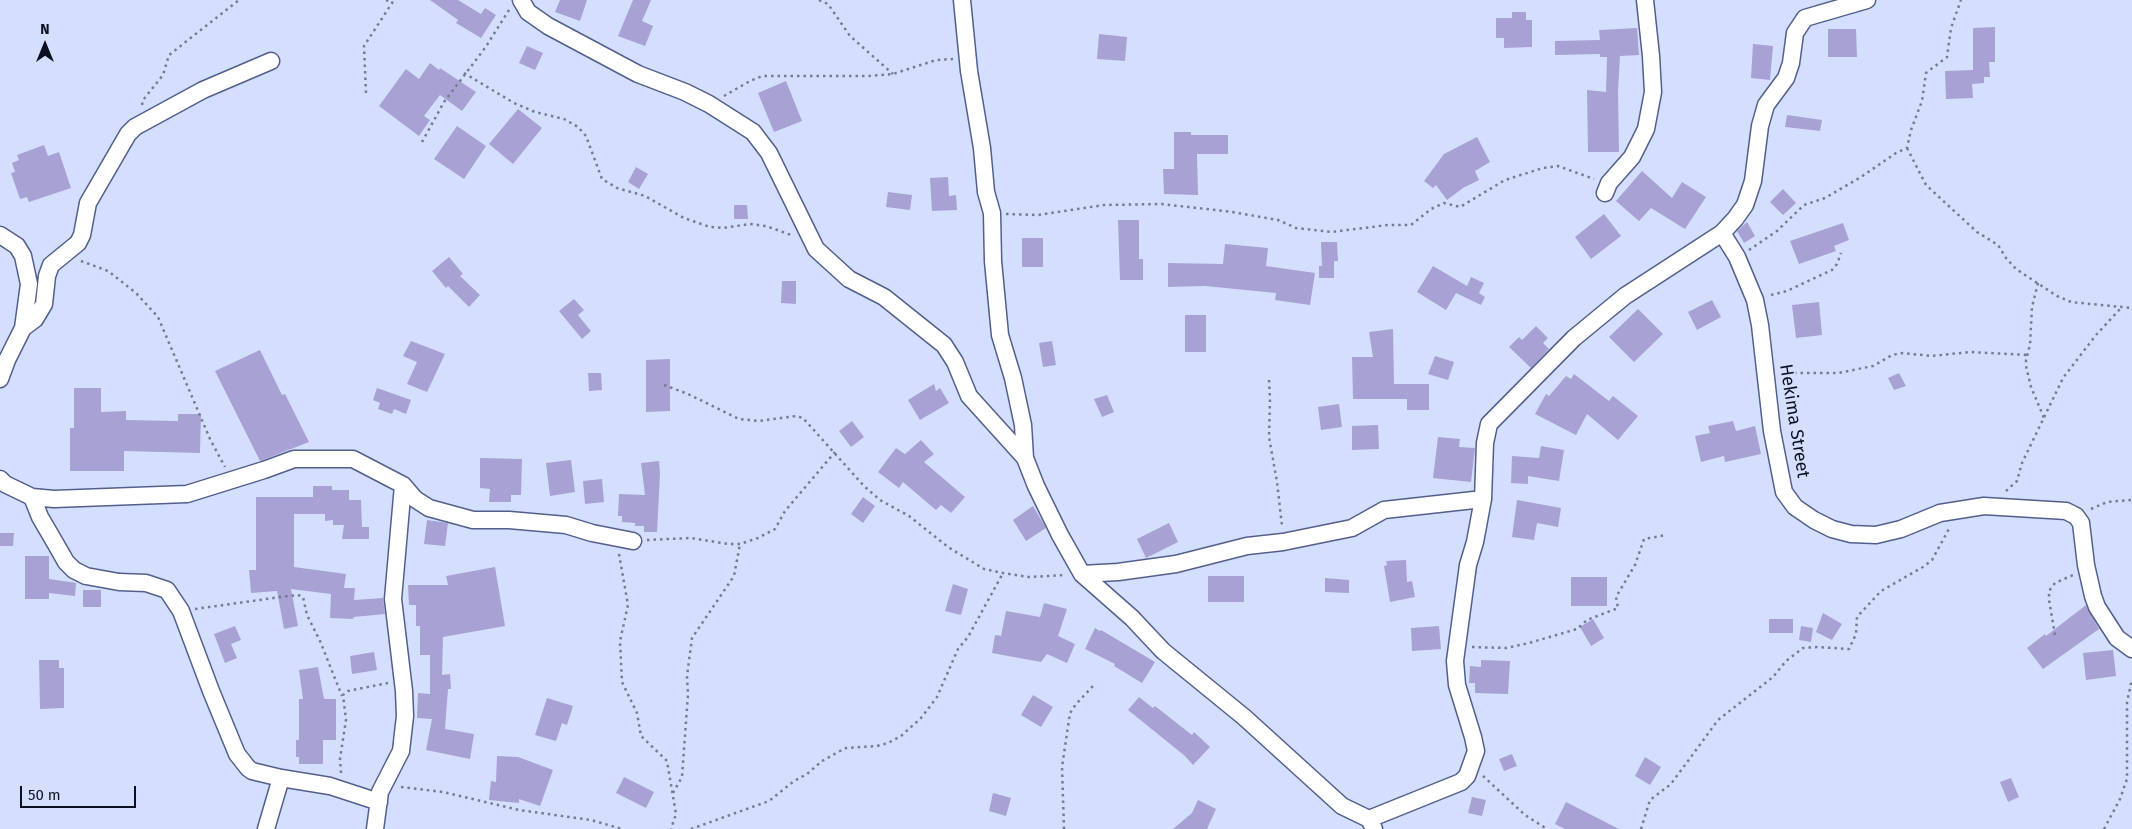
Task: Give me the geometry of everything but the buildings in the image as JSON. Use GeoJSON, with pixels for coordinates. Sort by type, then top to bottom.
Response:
{"type":"FeatureCollection","features":[{"type":"Feature","properties":{"kind":"street"},"geometry":{"type":"LineString","coordinates":[[962,0],[967,58],[982,148],[986,192],[992,213],[993,261],[1000,335],[1013,378],[1023,425],[1025,458]]}},
{"type":"Feature","properties":{"kind":"street"},"geometry":{"type":"LineString","coordinates":[[1607,188],[1632,157],[1646,129],[1653,92],[1645,0]]}},
{"type":"Feature","properties":{"kind":"street"},"geometry":{"type":"LineString","coordinates":[[516,4],[580,44],[638,74],[685,92],[709,104],[753,132],[769,153],[816,249],[850,279],[884,297],[944,345],[955,362],[969,396],[1025,458],[1060,535],[1082,574],[1132,618],[1163,651],[1244,717],[1342,806],[1372,824],[1461,782],[1467,776],[1476,751],[1457,685],[1455,661],[1468,565],[1475,542],[1482,499],[1485,443],[1489,424],[1574,338],[1626,296],[1722,233],[1745,205],[1753,181],[1760,126],[1766,105],[1786,78],[1791,63],[1794,33],[1805,18],[1867,0]]}},
{"type":"Feature","properties":{"kind":"street"},"geometry":{"type":"LineString","coordinates":[[23,328],[35,319],[44,304],[47,276],[51,265],[78,243],[82,235],[88,203],[128,134],[142,124],[203,90],[271,61]]}},
{"type":"Feature","properties":{"kind":"street","name":"Hekima Street"},"geometry":{"type":"LineString","coordinates":[[1722,233],[1738,257],[1755,300],[1760,325],[1772,432],[1784,492],[1795,507],[1832,529],[1851,534],[1876,535],[1901,528],[1940,513],[1984,506],[2066,511],[2076,516]]}},
{"type":"Feature","properties":{"kind":"street"},"geometry":{"type":"LineString","coordinates":[[0,235],[17,246],[23,256],[29,284],[23,328],[0,379]]}},
{"type":"Feature","properties":{"kind":"street"},"geometry":{"type":"LineString","coordinates":[[2,482],[32,496],[54,499],[187,494],[294,459],[353,459],[402,485],[415,499],[429,508],[474,520],[509,520],[566,525],[625,540]]}},
{"type":"Feature","properties":{"kind":"street"},"geometry":{"type":"LineString","coordinates":[[375,829],[380,792],[401,751],[405,716],[394,599],[402,485]]}},
{"type":"Feature","properties":{"kind":"street"},"geometry":{"type":"LineString","coordinates":[[32,496],[40,517],[66,562],[74,570],[86,576],[119,582],[146,583],[167,590],[181,611],[210,691],[237,754],[252,772],[341,790],[379,802]]}},
{"type":"Feature","properties":{"kind":"street"},"geometry":{"type":"LineString","coordinates":[[1082,574],[1118,572],[1176,564],[1247,546],[1283,542],[1352,528],[1384,510],[1482,499]]}},
{"type":"Feature","properties":{"kind":"street"},"geometry":{"type":"LineString","coordinates":[[2076,516],[2081,523],[2086,565],[2097,607],[2117,638],[2132,649]]}},
{"type":"Feature","properties":{"kind":"street"},"geometry":{"type":"LineString","coordinates":[[266,829],[281,778]]}},
{"type":"Feature","properties":{"kind":"path"},"geometry":{"type":"LineString","coordinates":[[142,124],[143,100],[163,75],[170,55],[240,0]]}},
{"type":"Feature","properties":{"kind":"path"},"geometry":{"type":"LineString","coordinates":[[366,93],[364,46],[393,1],[386,0]]}},
{"type":"Feature","properties":{"kind":"path"},"geometry":{"type":"LineString","coordinates":[[818,0],[828,4],[850,36],[893,74]]}},
{"type":"Feature","properties":{"kind":"path"},"geometry":{"type":"LineString","coordinates":[[1961,0],[1951,28],[1947,57],[1926,73],[1921,106],[1911,130],[1907,148],[1926,185],[1977,232],[1998,245],[2011,265],[2057,296],[2071,302],[2132,308]]}},
{"type":"Feature","properties":{"kind":"path"},"geometry":{"type":"LineString","coordinates":[[422,142],[444,102],[516,4]]}},
{"type":"Feature","properties":{"kind":"path"},"geometry":{"type":"LineString","coordinates":[[709,104],[762,76],[868,76],[893,74],[936,60],[967,58]]}},
{"type":"Feature","properties":{"kind":"path"},"geometry":{"type":"LineString","coordinates":[[464,74],[514,103],[535,112],[564,119],[578,127],[586,136],[602,179],[617,188],[645,196],[684,218],[710,227],[723,228],[750,224],[779,230],[793,236]]}},
{"type":"Feature","properties":{"kind":"path"},"geometry":{"type":"LineString","coordinates":[[1738,257],[1778,231],[1804,205],[1825,198],[1907,148]]}},
{"type":"Feature","properties":{"kind":"path"},"geometry":{"type":"LineString","coordinates":[[992,213],[1038,215],[1104,205],[1162,204],[1232,212],[1278,220],[1296,228],[1331,232],[1388,225],[1411,225],[1431,209],[1444,203],[1460,207],[1505,180],[1543,168],[1558,166],[1607,188]]}},
{"type":"Feature","properties":{"kind":"path"},"geometry":{"type":"LineString","coordinates":[[1755,300],[1787,291],[1832,270],[1837,264],[1841,253]]}},
{"type":"Feature","properties":{"kind":"path"},"geometry":{"type":"LineString","coordinates":[[66,254],[108,271],[136,293],[158,317],[210,439],[232,480]]}},
{"type":"Feature","properties":{"kind":"path"},"geometry":{"type":"LineString","coordinates":[[2038,282],[2032,307],[2030,345],[2026,366],[2031,387],[2044,418]]}},
{"type":"Feature","properties":{"kind":"path"},"geometry":{"type":"LineString","coordinates":[[2005,491],[2018,480],[2022,463],[2063,378],[2122,308]]}},
{"type":"Feature","properties":{"kind":"path"},"geometry":{"type":"LineString","coordinates":[[1765,372],[1838,373],[1873,366],[1892,355],[1903,353],[1930,356],[1970,352],[2028,355]]}},
{"type":"Feature","properties":{"kind":"path"},"geometry":{"type":"LineString","coordinates":[[1269,380],[1269,437],[1277,482],[1283,542]]}},
{"type":"Feature","properties":{"kind":"path"},"geometry":{"type":"LineString","coordinates":[[664,385],[688,394],[739,419],[759,421],[796,416],[803,418],[864,486],[880,500],[909,516],[948,547],[984,569],[1003,574],[1029,577],[1082,574]]}},
{"type":"Feature","properties":{"kind":"path"},"geometry":{"type":"LineString","coordinates":[[671,829],[676,814],[667,761],[641,736],[637,713],[622,682],[620,641],[628,605],[625,540],[690,538],[740,544],[758,538],[775,528],[785,511],[835,452]]}},
{"type":"Feature","properties":{"kind":"path"},"geometry":{"type":"LineString","coordinates":[[2076,516],[2103,503],[2132,500]]}},
{"type":"Feature","properties":{"kind":"path"},"geometry":{"type":"LineString","coordinates":[[1641,829],[1650,800],[1671,784],[1718,720],[1773,677],[1786,661],[1803,648],[1850,649],[1856,634],[1857,617],[1881,591],[1932,560],[1959,510]]}},
{"type":"Feature","properties":{"kind":"path"},"geometry":{"type":"LineString","coordinates":[[1458,647],[1506,648],[1529,643],[1577,629],[1587,620],[1618,608],[1616,597],[1635,565],[1644,539],[1666,535]]}},
{"type":"Feature","properties":{"kind":"path"},"geometry":{"type":"LineString","coordinates":[[673,794],[682,777],[688,694],[687,676],[692,638],[734,576],[740,544]]}},
{"type":"Feature","properties":{"kind":"path"},"geometry":{"type":"LineString","coordinates":[[2055,635],[2049,600],[2052,586],[2061,579],[2078,573],[2086,565]]}},
{"type":"Feature","properties":{"kind":"path"},"geometry":{"type":"LineString","coordinates":[[691,829],[770,801],[822,761],[846,748],[877,746],[901,736],[921,718],[937,697],[958,649],[968,637],[1003,574]]}},
{"type":"Feature","properties":{"kind":"path"},"geometry":{"type":"LineString","coordinates":[[181,611],[288,596],[298,595],[303,597],[306,615],[320,641],[342,696],[346,720],[340,759],[341,790]]}},
{"type":"Feature","properties":{"kind":"path"},"geometry":{"type":"LineString","coordinates":[[2104,829],[2120,799],[2127,779],[2127,702],[2132,679]]}},
{"type":"Feature","properties":{"kind":"path"},"geometry":{"type":"LineString","coordinates":[[342,696],[348,692],[402,680]]}},
{"type":"Feature","properties":{"kind":"path"},"geometry":{"type":"LineString","coordinates":[[1064,829],[1062,767],[1070,713],[1094,685]]}},
{"type":"Feature","properties":{"kind":"path"},"geometry":{"type":"LineString","coordinates":[[1471,764],[1525,815],[1547,829]]}},
{"type":"Feature","properties":{"kind":"path"},"geometry":{"type":"LineString","coordinates":[[384,785],[443,792],[512,809],[591,820],[622,829]]}}]}
